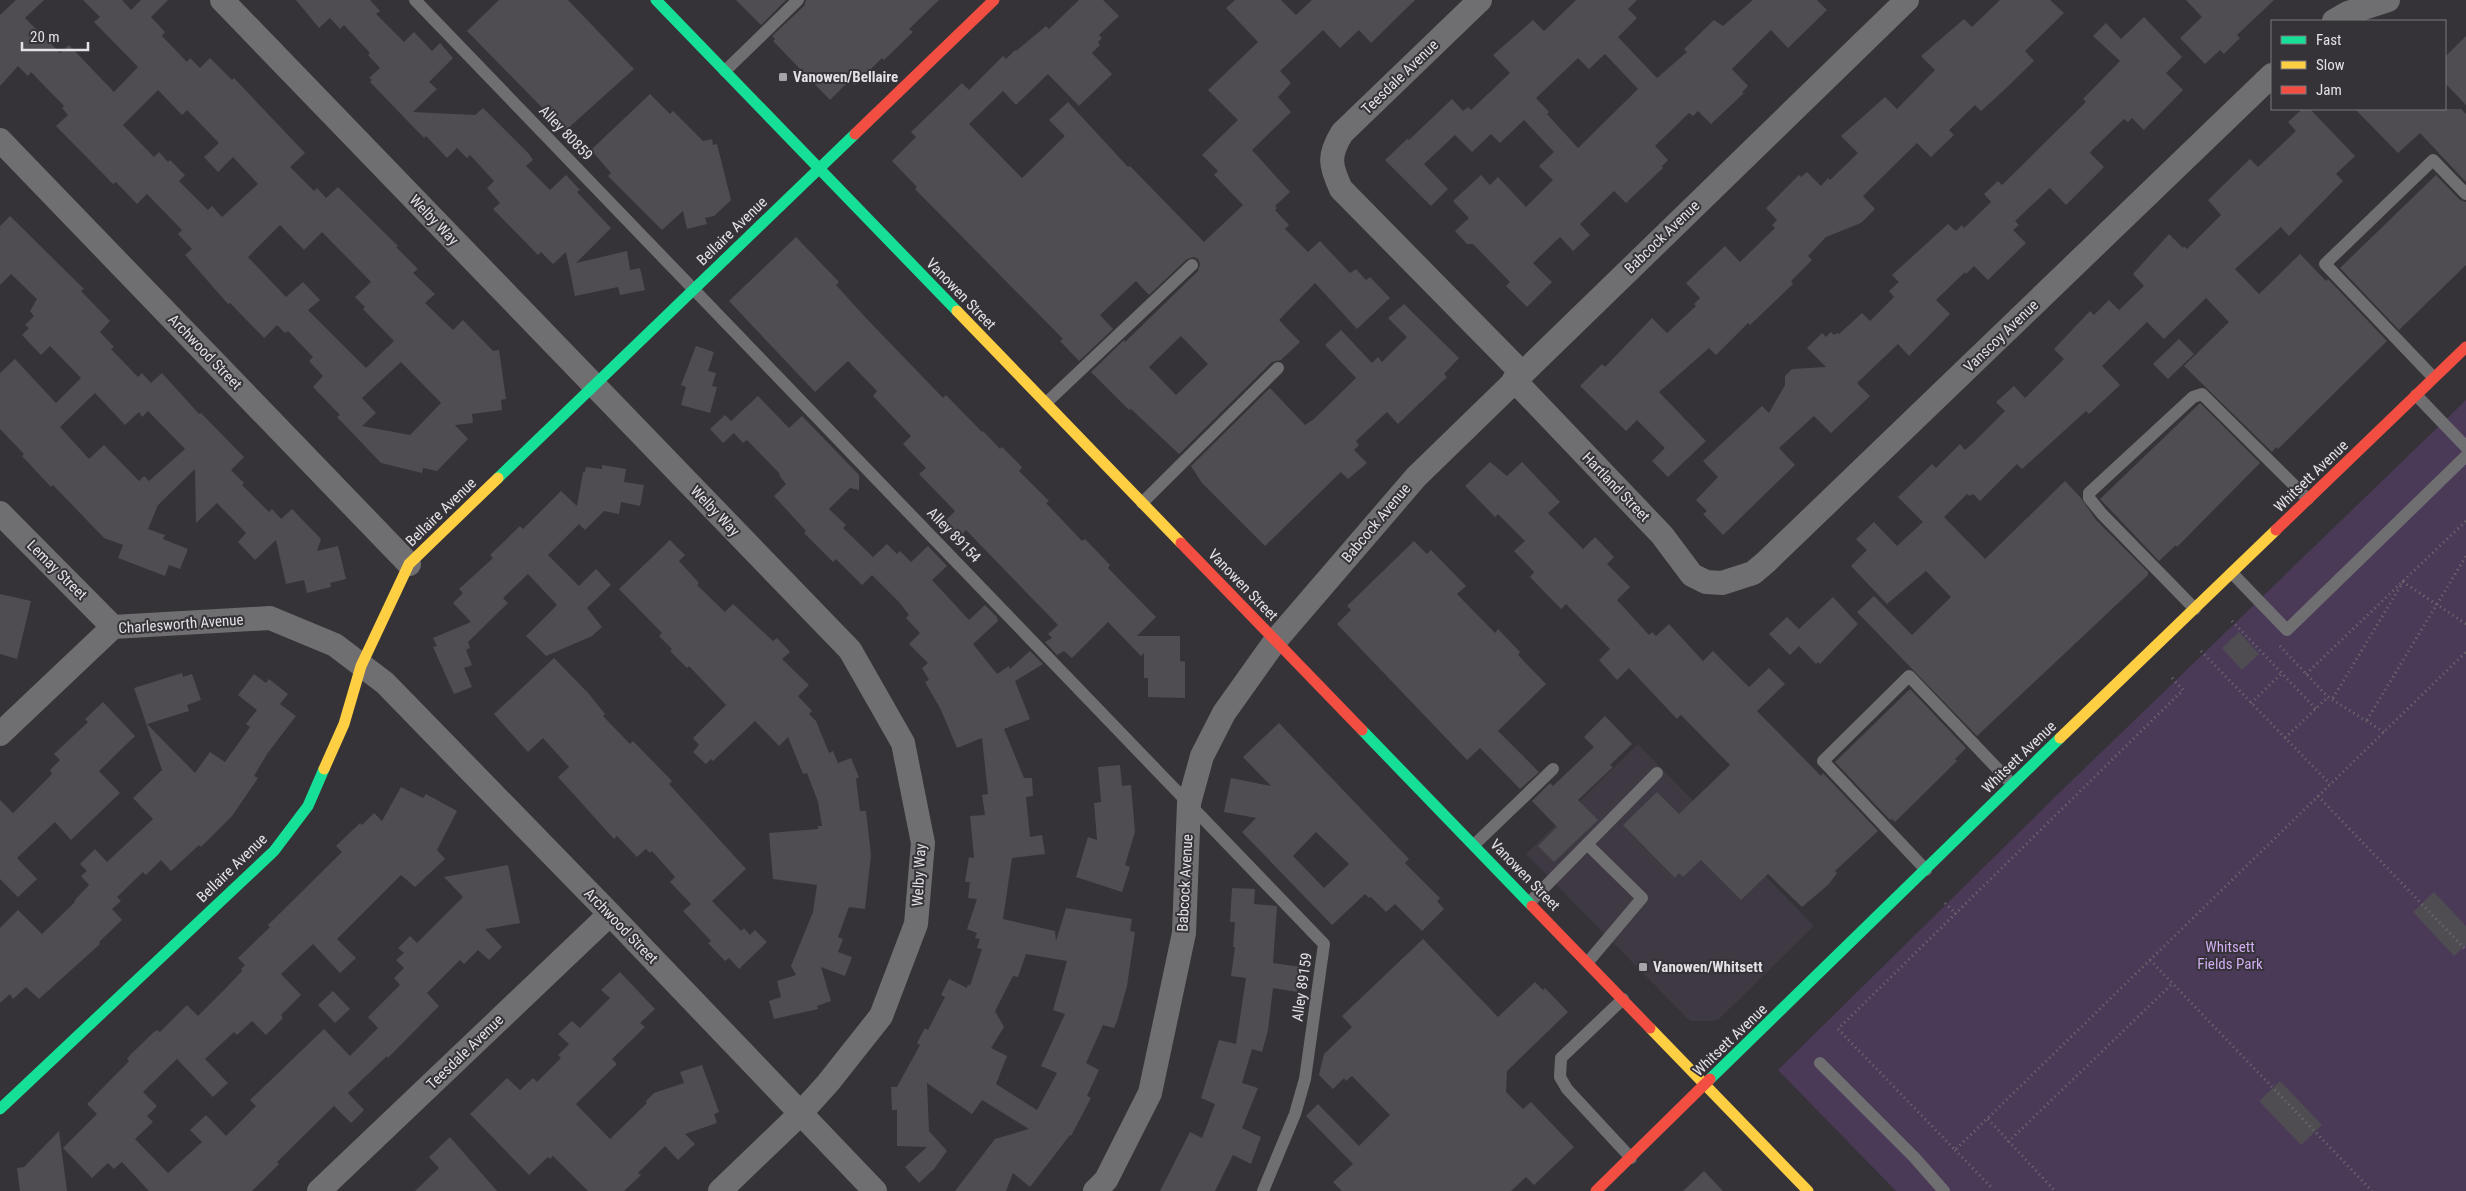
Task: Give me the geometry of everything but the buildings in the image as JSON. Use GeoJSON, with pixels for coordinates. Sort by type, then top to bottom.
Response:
{"type":"FeatureCollection","features":[{"type":"Feature","properties":{"kind":"main road","name":"Vanowen Street"},"geometry":{"type":"LineString","coordinates":[[656,0],[1808,1191]]}},
{"type":"Feature","properties":{"kind":"main road","name":"Bellaire Avenue"},"geometry":{"type":"LineString","coordinates":[[0,1109],[274,851],[308,806],[344,724],[362,666],[410,564],[994,0]]}},
{"type":"Feature","properties":{"kind":"main road","name":"Whitsett Avenue"},"geometry":{"type":"LineString","coordinates":[[1596,1191],[2012,784],[2466,347]]}},
{"type":"Feature","properties":{"kind":"street","name":"Welby Way"},"geometry":{"type":"LineString","coordinates":[[222,0],[850,650],[903,742],[923,843],[916,924],[881,1016],[828,1083],[800,1114],[720,1191]]}},
{"type":"Feature","properties":{"kind":"street","name":"Teesdale Avenue"},"geometry":{"type":"LineString","coordinates":[[1331,160],[1333,148],[1342,133],[1480,0]]}},
{"type":"Feature","properties":{"kind":"street","name":"Babcock Avenue"},"geometry":{"type":"LineString","coordinates":[[1096,1191],[1106,1180],[1150,1093],[1184,933],[1189,803],[1202,756],[1224,713],[1276,640],[1416,477],[1907,0]]}},
{"type":"Feature","properties":{"kind":"street"},"geometry":{"type":"LineString","coordinates":[[2336,20],[2348,13],[2388,0]]}},
{"type":"Feature","properties":{"kind":"street","name":"Vanscoy Avenue"},"geometry":{"type":"LineString","coordinates":[[1722,583],[1753,573],[1766,562],[2271,76]]}},
{"type":"Feature","properties":{"kind":"street","name":"Archwood Street"},"geometry":{"type":"LineString","coordinates":[[0,140],[410,564]]}},
{"type":"Feature","properties":{"kind":"street","name":"Hartland Street"},"geometry":{"type":"LineString","coordinates":[[1331,160],[1341,188],[1518,376],[1662,535],[1692,575],[1706,582],[1722,583]]}},
{"type":"Feature","properties":{"kind":"street","name":"Lemay Street"},"geometry":{"type":"LineString","coordinates":[[0,513],[113,626]]}},
{"type":"Feature","properties":{"kind":"street","name":"Charlesworth Avenue"},"geometry":{"type":"LineString","coordinates":[[0,734],[113,626],[270,618],[335,645],[362,666]]}},
{"type":"Feature","properties":{"kind":"street","name":"Archwood Street"},"geometry":{"type":"LineString","coordinates":[[362,666],[385,683],[610,914],[875,1191]]}},
{"type":"Feature","properties":{"kind":"street","name":"Teesdale Avenue"},"geometry":{"type":"LineString","coordinates":[[319,1191],[610,914]]}},
{"type":"Feature","properties":{"kind":"lane","name":"Alley 80859"},"geometry":{"type":"LineString","coordinates":[[415,0],[694,288]]}},
{"type":"Feature","properties":{"kind":"lane"},"geometry":{"type":"LineString","coordinates":[[725,71],[798,0]]}},
{"type":"Feature","properties":{"kind":"lane"},"geometry":{"type":"LineString","coordinates":[[2433,377],[2325,264],[2433,160],[2466,194]]}},
{"type":"Feature","properties":{"kind":"lane"},"geometry":{"type":"LineString","coordinates":[[1046,403],[1192,265]]}},
{"type":"Feature","properties":{"kind":"lane","name":"Alley 89154"},"geometry":{"type":"LineString","coordinates":[[694,288],[1189,803]]}},
{"type":"Feature","properties":{"kind":"lane"},"geometry":{"type":"LineString","coordinates":[[1142,503],[1278,368]]}},
{"type":"Feature","properties":{"kind":"lane"},"geometry":{"type":"LineString","coordinates":[[2195,609],[2102,514],[2089,498],[2089,493],[2193,397],[2202,394],[2308,499]]}},
{"type":"Feature","properties":{"kind":"lane"},"geometry":{"type":"LineString","coordinates":[[2416,395],[2466,447]]}},
{"type":"Feature","properties":{"kind":"lane"},"geometry":{"type":"LineString","coordinates":[[2232,573],[2288,630],[2466,456]]}},
{"type":"Feature","properties":{"kind":"lane"},"geometry":{"type":"LineString","coordinates":[[1926,870],[1823,762],[1909,676],[2012,784]]}},
{"type":"Feature","properties":{"kind":"lane"},"geometry":{"type":"LineString","coordinates":[[1474,844],[1553,770]]}},
{"type":"Feature","properties":{"kind":"lane"},"geometry":{"type":"LineString","coordinates":[[1530,902],[1657,773]]}},
{"type":"Feature","properties":{"kind":"lane","name":"Alley 89159"},"geometry":{"type":"LineString","coordinates":[[1189,803],[1324,944],[1304,1079],[1295,1114],[1262,1191]]}},
{"type":"Feature","properties":{"kind":"lane"},"geometry":{"type":"LineString","coordinates":[[1587,844],[1642,898],[1588,962]]}},
{"type":"Feature","properties":{"kind":"lane"},"geometry":{"type":"LineString","coordinates":[[1623,999],[1562,1058],[1560,1076],[1567,1089],[1631,1158]]}},
{"type":"Feature","properties":{"kind":"lane"},"geometry":{"type":"LineString","coordinates":[[1820,1063],[1914,1157],[1944,1191]]}},
{"type":"Feature","properties":{"kind":"path"},"geometry":{"type":"LineString","coordinates":[[2306,674],[2466,521]]}},
{"type":"Feature","properties":{"kind":"path"},"geometry":{"type":"LineString","coordinates":[[2367,720],[2466,556]]}},
{"type":"Feature","properties":{"kind":"path"},"geometry":{"type":"LineString","coordinates":[[2402,582],[2466,624]]}},
{"type":"Feature","properties":{"kind":"path"},"geometry":{"type":"LineString","coordinates":[[2285,738],[2330,698],[2402,582]]}},
{"type":"Feature","properties":{"kind":"path"},"geometry":{"type":"LineString","coordinates":[[2232,621],[2316,709]]}},
{"type":"Feature","properties":{"kind":"path"},"geometry":{"type":"LineString","coordinates":[[2279,645],[2330,698],[2384,732]]}},
{"type":"Feature","properties":{"kind":"path"},"geometry":{"type":"LineString","coordinates":[[2201,651],[2330,784]]}},
{"type":"Feature","properties":{"kind":"path"},"geometry":{"type":"LineString","coordinates":[[1955,1150],[2466,652]]}},
{"type":"Feature","properties":{"kind":"path"},"geometry":{"type":"LineString","coordinates":[[2251,703],[2282,673]]}},
{"type":"Feature","properties":{"kind":"path"},"geometry":{"type":"LineString","coordinates":[[1992,1188],[1838,1028],[2183,690],[2172,678]]}},
{"type":"Feature","properties":{"kind":"path"},"geometry":{"type":"LineString","coordinates":[[2318,796],[2466,950]]}},
{"type":"Feature","properties":{"kind":"path"},"geometry":{"type":"LineString","coordinates":[[1945,903],[1956,914]]}},
{"type":"Feature","properties":{"kind":"path"},"geometry":{"type":"LineString","coordinates":[[2150,960],[2372,1191]]}},
{"type":"Feature","properties":{"kind":"path"},"geometry":{"type":"LineString","coordinates":[[2008,1142],[2172,984]]}},
{"type":"Feature","properties":{"kind":"path"},"geometry":{"type":"LineString","coordinates":[[1988,1119],[2052,1190]]}},
{"type":"Feature","properties":{"kind":"shaded area"},"geometry":{"type":"Polygon","coordinates":[[[1638,744],[1814,926],[1719,1019],[1714,1021],[1690,1021],[1526,854],[1638,744]]]}},
{"type":"Feature","properties":{"kind":"green space","name":"Whitsett Fields Park"},"geometry":{"type":"Polygon","coordinates":[[[2466,400],[2466,1191],[1896,1191],[1778,1070],[2055,797],[2466,400]]]}},
{"type":"Feature","properties":{"kind":"traffic: fast"},"geometry":{"type":"LineString","coordinates":[[656,0],[957,311]]}},
{"type":"Feature","properties":{"kind":"traffic: fast"},"geometry":{"type":"LineString","coordinates":[[498,478],[855,134]]}},
{"type":"Feature","properties":{"kind":"traffic: fast"},"geometry":{"type":"LineString","coordinates":[[1362,730],[1532,906]]}},
{"type":"Feature","properties":{"kind":"traffic: fast"},"geometry":{"type":"LineString","coordinates":[[1710,1079],[2060,738]]}},
{"type":"Feature","properties":{"kind":"traffic: fast"},"geometry":{"type":"LineString","coordinates":[[0,1109],[274,851],[308,806],[324,769]]}},
{"type":"Feature","properties":{"kind":"traffic: slow"},"geometry":{"type":"LineString","coordinates":[[957,311],[1181,543]]}},
{"type":"Feature","properties":{"kind":"traffic: slow"},"geometry":{"type":"LineString","coordinates":[[324,769],[344,724],[361,666],[409,564],[498,478]]}},
{"type":"Feature","properties":{"kind":"traffic: slow"},"geometry":{"type":"LineString","coordinates":[[2060,738],[2276,530]]}},
{"type":"Feature","properties":{"kind":"traffic: slow"},"geometry":{"type":"LineString","coordinates":[[1650,1028],[1808,1191]]}},
{"type":"Feature","properties":{"kind":"traffic: jam"},"geometry":{"type":"LineString","coordinates":[[855,134],[994,0]]}},
{"type":"Feature","properties":{"kind":"traffic: jam"},"geometry":{"type":"LineString","coordinates":[[2276,530],[2466,347]]}},
{"type":"Feature","properties":{"kind":"traffic: jam"},"geometry":{"type":"LineString","coordinates":[[1181,543],[1362,730]]}},
{"type":"Feature","properties":{"kind":"traffic: jam"},"geometry":{"type":"LineString","coordinates":[[1532,906],[1650,1028]]}},
{"type":"Feature","properties":{"kind":"traffic: jam"},"geometry":{"type":"LineString","coordinates":[[1596,1191],[1710,1079]]}},
{"type":"Feature","properties":{"kind":"place","name":"Vanowen/Bellaire"},"geometry":{"type":"Point","coordinates":[783,77]}},
{"type":"Feature","properties":{"kind":"place","name":"Vanowen/Whitsett"},"geometry":{"type":"Point","coordinates":[1643,967]}}]}
